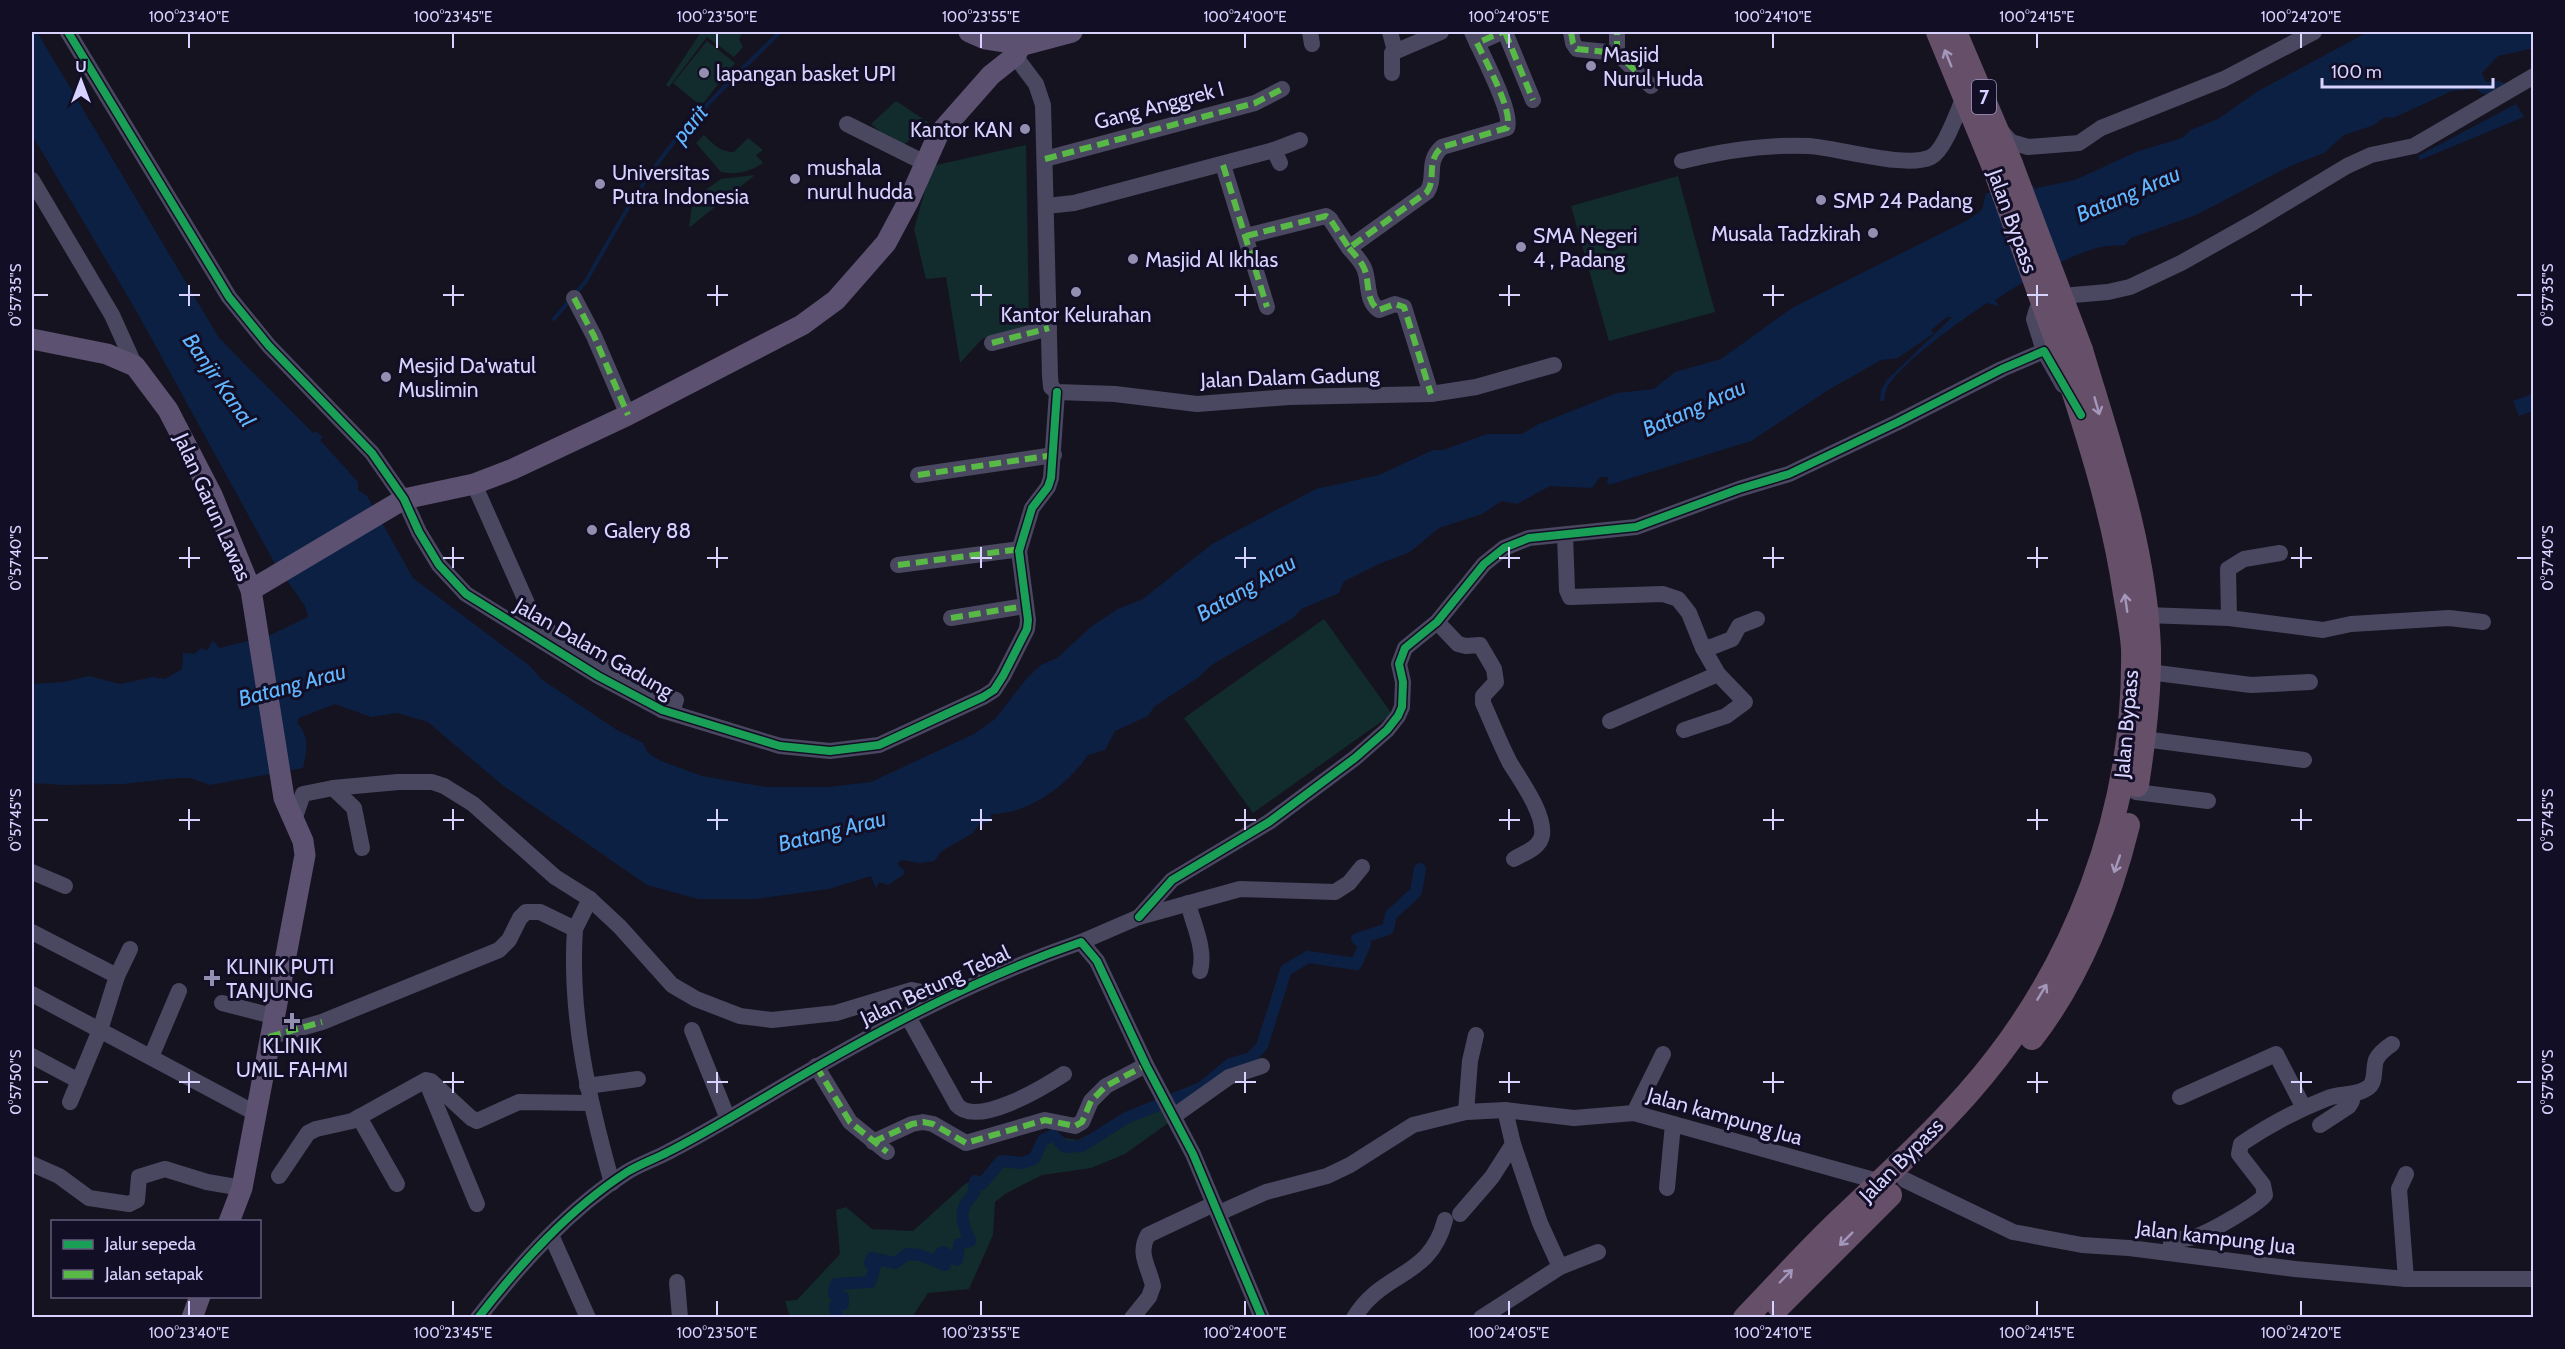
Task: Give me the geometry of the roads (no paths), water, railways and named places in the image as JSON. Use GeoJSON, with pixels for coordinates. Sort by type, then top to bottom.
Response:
{"type":"FeatureCollection","features":[{"type":"Feature","properties":{"kind":"highway","name":"Jalan Bypass"},"geometry":{"type":"LineString","coordinates":[[1938,32],[1964,97],[2003,167]]}},
{"type":"Feature","properties":{"kind":"highway","name":"Jalan Bypass"},"geometry":{"type":"LineString","coordinates":[[1745,1317],[1969,1093],[2022,1025],[2120,860],[2136,792],[2144,740],[2149,672],[2118,546],[2081,415],[2003,167],[1998,127],[1955,32]]}},
{"type":"Feature","properties":{"kind":"highway","name":"Jalan Bypass"},"geometry":{"type":"LineString","coordinates":[[1768,1317],[1995,1086],[2038,1030],[2060,996],[2092,909],[2119,795],[2146,615],[2136,543],[2062,351]]}},
{"type":"Feature","properties":{"kind":"main road"},"geometry":{"type":"LineString","coordinates":[[991,75],[979,34],[1022,44],[1072,32]]}},
{"type":"Feature","properties":{"kind":"main road"},"geometry":{"type":"LineString","coordinates":[[251,590],[397,504],[474,484],[513,469],[628,415],[802,325],[836,300],[886,243],[909,200],[938,135],[1022,44]]}},
{"type":"Feature","properties":{"kind":"main road","name":"Jalan Garun Lawas"},"geometry":{"type":"LineString","coordinates":[[32,339],[107,354],[135,366],[168,410],[212,495],[251,590],[284,798],[303,841],[305,855],[242,1188],[229,1220]]}},
{"type":"Feature","properties":{"kind":"main road"},"geometry":{"type":"LineString","coordinates":[[192,1317],[199,1298]]}},
{"type":"Feature","properties":{"kind":"street","name":"Jalan Dalam Gadung"},"geometry":{"type":"LineString","coordinates":[[68,32],[229,297],[269,346],[372,453],[397,504],[419,532],[439,565],[466,594],[598,676],[662,710],[780,747],[830,751],[879,745],[932,722],[994,690],[1018,649],[1028,620],[1019,551],[1032,508],[1052,478],[1057,392]]}},
{"type":"Feature","properties":{"kind":"street"},"geometry":{"type":"LineString","coordinates":[[1390,32],[1395,51]]}},
{"type":"Feature","properties":{"kind":"street"},"geometry":{"type":"LineString","coordinates":[[1392,73],[1390,56],[1395,51],[1441,32]]}},
{"type":"Feature","properties":{"kind":"street"},"geometry":{"type":"LineString","coordinates":[[1349,248],[1427,192],[1431,185],[1431,165],[1436,153],[1442,147],[1484,136],[1505,129],[1509,125],[1493,75],[1474,37],[1503,32],[1533,100]]}},
{"type":"Feature","properties":{"kind":"street"},"geometry":{"type":"LineString","coordinates":[[1571,32],[1574,46],[1577,49],[1617,53],[1651,86]]}},
{"type":"Feature","properties":{"kind":"street"},"geometry":{"type":"LineString","coordinates":[[1617,32],[1617,53]]}},
{"type":"Feature","properties":{"kind":"street"},"geometry":{"type":"LineString","coordinates":[[1998,127],[2011,142],[2028,147],[2079,143],[2102,128],[2224,79],[2314,32]]}},
{"type":"Feature","properties":{"kind":"street","name":"Jalan Dalam Gadung"},"geometry":{"type":"LineString","coordinates":[[1022,44],[1043,105],[1051,387],[1057,392],[1115,394],[1197,404],[1289,397],[1431,394],[1476,387],[1554,365]]}},
{"type":"Feature","properties":{"kind":"street"},"geometry":{"type":"LineString","coordinates":[[1139,917],[1172,880],[1269,822],[1355,758],[1387,730],[1402,707],[1403,681],[1400,664],[1405,648],[1437,622],[1484,564],[1504,548],[1529,538],[1636,527],[1739,489],[1789,474],[1918,413],[2002,369],[2062,351],[2034,319],[2037,309],[2052,300],[2130,287],[2181,263],[2347,166],[2371,155],[2414,146],[2534,76]]}},
{"type":"Feature","properties":{"kind":"street","name":"Gang Anggrek I"},"geometry":{"type":"LineString","coordinates":[[1045,159],[1255,103],[1282,89]]}},
{"type":"Feature","properties":{"kind":"street"},"geometry":{"type":"LineString","coordinates":[[1682,160],[1746,150],[1808,146],[1880,158],[1923,159],[1937,153],[1964,97]]}},
{"type":"Feature","properties":{"kind":"street"},"geometry":{"type":"LineString","coordinates":[[847,124],[925,163]]}},
{"type":"Feature","properties":{"kind":"street"},"geometry":{"type":"LineString","coordinates":[[1047,206],[1074,203],[1222,165],[1277,157],[1300,140]]}},
{"type":"Feature","properties":{"kind":"street"},"geometry":{"type":"LineString","coordinates":[[1222,165],[1267,307]]}},
{"type":"Feature","properties":{"kind":"street"},"geometry":{"type":"LineString","coordinates":[[32,180],[112,315],[135,366]]}},
{"type":"Feature","properties":{"kind":"street"},"geometry":{"type":"LineString","coordinates":[[1246,236],[1326,216],[1330,219],[1364,268],[1372,303],[1376,308],[1379,310],[1395,304],[1404,307],[1431,394]]}},
{"type":"Feature","properties":{"kind":"street"},"geometry":{"type":"LineString","coordinates":[[574,298],[594,336],[628,415]]}},
{"type":"Feature","properties":{"kind":"street"},"geometry":{"type":"LineString","coordinates":[[993,343],[1049,328]]}},
{"type":"Feature","properties":{"kind":"street"},"geometry":{"type":"LineString","coordinates":[[918,475],[1054,455]]}},
{"type":"Feature","properties":{"kind":"street"},"geometry":{"type":"LineString","coordinates":[[474,484],[534,619],[564,643],[642,687],[676,700],[673,709],[662,710]]}},
{"type":"Feature","properties":{"kind":"street"},"geometry":{"type":"LineString","coordinates":[[1565,535],[1567,590],[1570,597],[1663,594],[1678,599],[1689,613],[1703,648],[1718,674],[1745,702],[1726,716],[1684,730]]}},
{"type":"Feature","properties":{"kind":"street"},"geometry":{"type":"LineString","coordinates":[[898,565],[1019,551]]}},
{"type":"Feature","properties":{"kind":"street"},"geometry":{"type":"LineString","coordinates":[[2229,618],[2228,569],[2244,559],[2280,553]]}},
{"type":"Feature","properties":{"kind":"street"},"geometry":{"type":"LineString","coordinates":[[951,618],[1025,606]]}},
{"type":"Feature","properties":{"kind":"street"},"geometry":{"type":"LineString","coordinates":[[2146,615],[2229,618],[2323,630],[2351,624],[2449,618],[2483,622]]}},
{"type":"Feature","properties":{"kind":"street"},"geometry":{"type":"LineString","coordinates":[[1703,648],[1732,639],[1739,626],[1757,619]]}},
{"type":"Feature","properties":{"kind":"street"},"geometry":{"type":"LineString","coordinates":[[1437,622],[1458,644],[1480,645],[1494,669],[1496,682],[1483,696],[1483,704],[1510,763],[1526,788],[1542,826],[1542,836],[1538,844],[1515,859]]}},
{"type":"Feature","properties":{"kind":"street"},"geometry":{"type":"LineString","coordinates":[[2149,672],[2252,686],[2310,682]]}},
{"type":"Feature","properties":{"kind":"street"},"geometry":{"type":"LineString","coordinates":[[1610,721],[1718,674]]}},
{"type":"Feature","properties":{"kind":"street"},"geometry":{"type":"LineString","coordinates":[[2144,740],[2304,759]]}},
{"type":"Feature","properties":{"kind":"street"},"geometry":{"type":"LineString","coordinates":[[294,820],[303,794],[333,788],[405,781],[432,782],[444,786],[473,804],[555,877],[590,899],[620,927],[672,985],[696,999],[740,1016],[772,1020],[836,1012],[912,990],[922,992],[934,1003]]}},
{"type":"Feature","properties":{"kind":"street"},"geometry":{"type":"LineString","coordinates":[[333,788],[354,808],[362,848]]}},
{"type":"Feature","properties":{"kind":"street"},"geometry":{"type":"LineString","coordinates":[[2136,792],[2208,801]]}},
{"type":"Feature","properties":{"kind":"street","name":"Jalan Betung Tebal"},"geometry":{"type":"LineString","coordinates":[[478,1317],[518,1268],[551,1235],[612,1183],[907,1015],[1002,971],[1081,942],[1139,917],[1240,889],[1335,891],[1349,883],[1362,867]]}},
{"type":"Feature","properties":{"kind":"street"},"geometry":{"type":"LineString","coordinates":[[32,872],[65,886]]}},
{"type":"Feature","properties":{"kind":"street"},"geometry":{"type":"LineString","coordinates":[[590,899],[575,928],[574,993],[590,1103],[612,1183]]}},
{"type":"Feature","properties":{"kind":"street"},"geometry":{"type":"LineString","coordinates":[[1188,903],[1199,940],[1200,971]]}},
{"type":"Feature","properties":{"kind":"street"},"geometry":{"type":"LineString","coordinates":[[269,1037],[322,1022],[479,959],[506,944],[520,918],[526,912],[540,912],[575,928]]}},
{"type":"Feature","properties":{"kind":"street"},"geometry":{"type":"LineString","coordinates":[[32,932],[117,976]]}},
{"type":"Feature","properties":{"kind":"street"},"geometry":{"type":"LineString","coordinates":[[1081,942],[1097,961],[1146,1065],[1193,1154],[1262,1317]]}},
{"type":"Feature","properties":{"kind":"street"},"geometry":{"type":"LineString","coordinates":[[70,1102],[100,1030],[117,976],[130,949]]}},
{"type":"Feature","properties":{"kind":"street"},"geometry":{"type":"LineString","coordinates":[[151,1057],[179,991]]}},
{"type":"Feature","properties":{"kind":"street"},"geometry":{"type":"LineString","coordinates":[[32,994],[255,1113]]}},
{"type":"Feature","properties":{"kind":"street"},"geometry":{"type":"LineString","coordinates":[[222,1003],[273,1016]]}},
{"type":"Feature","properties":{"kind":"street"},"geometry":{"type":"LineString","coordinates":[[907,1015],[957,1105],[962,1110],[982,1112],[1032,1094],[1064,1074]]}},
{"type":"Feature","properties":{"kind":"street"},"geometry":{"type":"LineString","coordinates":[[692,1030],[728,1119]]}},
{"type":"Feature","properties":{"kind":"street"},"geometry":{"type":"LineString","coordinates":[[1466,1112],[1470,1060],[1476,1035]]}},
{"type":"Feature","properties":{"kind":"street"},"geometry":{"type":"LineString","coordinates":[[2171,1253],[2171,1240],[2197,1236],[2265,1195],[2263,1185],[2239,1154],[2239,1147],[2264,1128],[2304,1108],[2335,1096],[2362,1091],[2371,1084],[2376,1059],[2392,1044]]}},
{"type":"Feature","properties":{"kind":"street"},"geometry":{"type":"LineString","coordinates":[[1634,1113],[1663,1054]]}},
{"type":"Feature","properties":{"kind":"street"},"geometry":{"type":"LineString","coordinates":[[2180,1097],[2276,1054],[2304,1108]]}},
{"type":"Feature","properties":{"kind":"street"},"geometry":{"type":"LineString","coordinates":[[32,1056],[79,1081]]}},
{"type":"Feature","properties":{"kind":"street"},"geometry":{"type":"LineString","coordinates":[[873,1142],[912,1124],[922,1122],[933,1124],[966,1143],[1045,1120],[1075,1126],[1082,1122],[1091,1101],[1106,1086],[1146,1065]]}},
{"type":"Feature","properties":{"kind":"street"},"geometry":{"type":"LineString","coordinates":[[816,1066],[846,1118],[887,1152]]}},
{"type":"Feature","properties":{"kind":"street"},"geometry":{"type":"LineString","coordinates":[[1170,1109],[1229,1077],[1262,1066]]}},
{"type":"Feature","properties":{"kind":"street"},"geometry":{"type":"LineString","coordinates":[[587,1086],[638,1079]]}},
{"type":"Feature","properties":{"kind":"street"},"geometry":{"type":"LineString","coordinates":[[279,1176],[308,1133],[316,1129],[347,1123],[426,1080],[431,1081],[475,1121],[519,1102],[590,1103]]}},
{"type":"Feature","properties":{"kind":"street"},"geometry":{"type":"LineString","coordinates":[[426,1080],[477,1204]]}},
{"type":"Feature","properties":{"kind":"street"},"geometry":{"type":"LineString","coordinates":[[2319,1125],[2349,1106],[2352,1101],[2351,1094]]}},
{"type":"Feature","properties":{"kind":"street"},"geometry":{"type":"LineString","coordinates":[[1505,1110],[1513,1144],[1540,1222],[1560,1267]]}},
{"type":"Feature","properties":{"kind":"street","name":"Jalan kampung Jua"},"geometry":{"type":"LineString","coordinates":[[1132,1317],[1149,1297],[1153,1286],[1143,1255],[1148,1235],[1266,1192],[1328,1176],[1350,1165],[1413,1125],[1466,1112],[1505,1110],[1574,1118],[1634,1113],[1881,1182]]}},
{"type":"Feature","properties":{"kind":"street"},"geometry":{"type":"LineString","coordinates":[[359,1117],[397,1184]]}},
{"type":"Feature","properties":{"kind":"street"},"geometry":{"type":"LineString","coordinates":[[1667,1188],[1673,1124]]}},
{"type":"Feature","properties":{"kind":"street"},"geometry":{"type":"LineString","coordinates":[[1353,1317],[1370,1295],[1381,1286],[1413,1270],[1428,1256],[1453,1217],[1492,1177],[1513,1144]]}},
{"type":"Feature","properties":{"kind":"street"},"geometry":{"type":"LineString","coordinates":[[32,1164],[59,1176],[89,1198],[129,1204],[136,1200],[139,1177],[161,1169],[212,1184],[242,1188]]}},
{"type":"Feature","properties":{"kind":"street"},"geometry":{"type":"LineString","coordinates":[[2406,1174],[2399,1189],[2406,1279]]}},
{"type":"Feature","properties":{"kind":"street","name":"Jalan kampung Jua"},"geometry":{"type":"LineString","coordinates":[[1905,1180],[2013,1232],[2082,1245],[2406,1279],[2534,1279]]}},
{"type":"Feature","properties":{"kind":"street"},"geometry":{"type":"LineString","coordinates":[[551,1235],[585,1317]]}},
{"type":"Feature","properties":{"kind":"street"},"geometry":{"type":"LineString","coordinates":[[1481,1317],[1560,1267],[1598,1252]]}},
{"type":"Feature","properties":{"kind":"street"},"geometry":{"type":"LineString","coordinates":[[677,1282],[680,1317]]}},
{"type":"Feature","properties":{"kind":"water"},"geometry":{"type":"Polygon","coordinates":[[[32,32],[37,32],[219,338],[313,433],[316,431],[323,437],[320,440],[358,482],[358,490],[367,496],[413,578],[530,666],[541,679],[617,730],[643,743],[648,753],[661,761],[702,776],[766,787],[829,787],[871,782],[974,734],[995,719],[1027,678],[1041,665],[1057,658],[1092,626],[1118,609],[1143,599],[1212,544],[1316,489],[1379,475],[1433,450],[1443,450],[1487,434],[1522,434],[1539,424],[1617,393],[1654,389],[1675,372],[1721,359],[1792,308],[1968,220],[1982,210],[1986,193],[2027,191],[2032,185],[2037,190],[2037,188],[2075,180],[2136,152],[2182,138],[2191,130],[2218,119],[2258,91],[2368,32],[2533,32],[2534,48],[2498,56],[2482,73],[2485,80],[2478,82],[2485,88],[2452,91],[2393,118],[2385,117],[2374,125],[2344,135],[2324,153],[2290,166],[2196,215],[2131,238],[2125,245],[2104,246],[2047,269],[1995,300],[1999,306],[1987,303],[1933,342],[1894,378],[1886,390],[1884,401],[1880,401],[1881,390],[1886,381],[1952,317],[1947,317],[1931,330],[1934,333],[1898,358],[1881,360],[1830,389],[1751,441],[1612,484],[1607,484],[1608,477],[1600,477],[1592,488],[1550,486],[1517,504],[1502,501],[1482,514],[1439,528],[1410,552],[1343,582],[1339,593],[1301,609],[1293,618],[1213,664],[1199,677],[1155,706],[1148,716],[1115,731],[1105,750],[1088,755],[1069,777],[1046,796],[1020,809],[991,814],[991,821],[979,824],[973,833],[942,851],[934,861],[920,863],[901,860],[897,864],[905,871],[903,875],[888,885],[879,882],[876,888],[871,876],[829,889],[754,899],[698,899],[647,885],[501,784],[428,722],[397,713],[371,717],[335,704],[299,718],[297,723],[306,739],[303,768],[210,785],[191,778],[123,784],[32,783],[32,684],[64,682],[89,676],[120,684],[153,677],[165,679],[182,669],[183,653],[194,654],[202,648],[207,651],[213,640],[219,648],[268,636],[308,617],[305,606],[274,562],[137,312],[32,135],[32,32]]]}},
{"type":"Feature","properties":{"kind":"water"},"geometry":{"type":"Polygon","coordinates":[[[2516,104],[2524,117],[2420,160],[2418,156],[2516,104]]]}},
{"type":"Feature","properties":{"kind":"water"},"geometry":{"type":"Polygon","coordinates":[[[2532,394],[2533,411],[2519,416],[2513,401],[2532,394]]]}},
{"type":"Feature","properties":{"kind":"waterway","name":"parit"},"geometry":{"type":"LineString","coordinates":[[575,294],[586,281],[652,171],[678,137],[780,32]]}},
{"type":"Feature","properties":{"kind":"waterway"},"geometry":{"type":"LineString","coordinates":[[2473,79],[2485,88],[2498,87],[2503,90]]}},
{"type":"Feature","properties":{"kind":"waterway","name":"parit"},"geometry":{"type":"LineString","coordinates":[[554,319],[570,300]]}},
{"type":"Feature","properties":{"kind":"waterway"},"geometry":{"type":"LineString","coordinates":[[837,1318],[835,1306],[843,1304],[843,1297],[834,1294],[836,1284],[870,1282],[875,1267],[870,1263],[872,1258],[895,1263],[907,1254],[920,1255],[945,1265],[940,1254],[943,1252],[957,1260],[959,1244],[970,1241],[962,1216],[965,1205],[974,1193],[975,1181],[982,1184],[1001,1161],[1022,1163],[1034,1159],[1043,1140],[1053,1135],[1065,1147],[1082,1146],[1126,1118],[1201,1088],[1230,1064],[1251,1058],[1262,1046],[1286,970],[1308,957],[1356,964],[1365,944],[1357,939],[1388,929],[1391,915],[1416,892],[1420,869]]}},
{"type":"Feature","properties":{"kind":"place","name":"Masjid Nurul Huda"},"geometry":{"type":"Point","coordinates":[1591,66]}},
{"type":"Feature","properties":{"kind":"place","name":"lapangan basket UPI"},"geometry":{"type":"Point","coordinates":[704,73]}},
{"type":"Feature","properties":{"kind":"place","name":"Kantor KAN"},"geometry":{"type":"Point","coordinates":[1025,129]}},
{"type":"Feature","properties":{"kind":"place","name":"mushala nurul hudda"},"geometry":{"type":"Point","coordinates":[795,179]}},
{"type":"Feature","properties":{"kind":"place","name":"Universitas Putra Indonesia"},"geometry":{"type":"Point","coordinates":[600,184]}},
{"type":"Feature","properties":{"kind":"place","name":"SMP 24 Padang"},"geometry":{"type":"Point","coordinates":[1821,200]}},
{"type":"Feature","properties":{"kind":"place","name":"Musala Tadzkirah"},"geometry":{"type":"Point","coordinates":[1873,233]}},
{"type":"Feature","properties":{"kind":"place","name":"SMA Negeri 4 , Padang"},"geometry":{"type":"Point","coordinates":[1521,247]}},
{"type":"Feature","properties":{"kind":"place","name":"Masjid Al Ikhlas"},"geometry":{"type":"Point","coordinates":[1133,259]}},
{"type":"Feature","properties":{"kind":"place","name":"Kantor Kelurahan"},"geometry":{"type":"Point","coordinates":[1076,292]}},
{"type":"Feature","properties":{"kind":"place","name":"Mesjid Da'watul Muslimin"},"geometry":{"type":"Point","coordinates":[386,377]}},
{"type":"Feature","properties":{"kind":"place","name":"Galery 88"},"geometry":{"type":"Point","coordinates":[592,530]}},
{"type":"Feature","properties":{"kind":"place","name":"KLINIK PUTI TANJUNG"},"geometry":{"type":"Point","coordinates":[212,978]}},
{"type":"Feature","properties":{"kind":"place","name":"KLINIK UMIL FAHMI"},"geometry":{"type":"Point","coordinates":[292,1021]}},
{"type":"Feature","properties":{"kind":"water label","name":"Batang Arau"},"geometry":{"type":"Point","coordinates":[2128,194]}},
{"type":"Feature","properties":{"kind":"water label","name":"Banjir Kanal"},"geometry":{"type":"Point","coordinates":[219,380]}},
{"type":"Feature","properties":{"kind":"water label","name":"Batang Arau"},"geometry":{"type":"Point","coordinates":[1694,408]}},
{"type":"Feature","properties":{"kind":"water label","name":"Batang Arau"},"geometry":{"type":"Point","coordinates":[1246,588]}},
{"type":"Feature","properties":{"kind":"water label","name":"Batang Arau"},"geometry":{"type":"Point","coordinates":[292,685]}},
{"type":"Feature","properties":{"kind":"water label","name":"Batang Arau"},"geometry":{"type":"Point","coordinates":[832,831]}}]}
